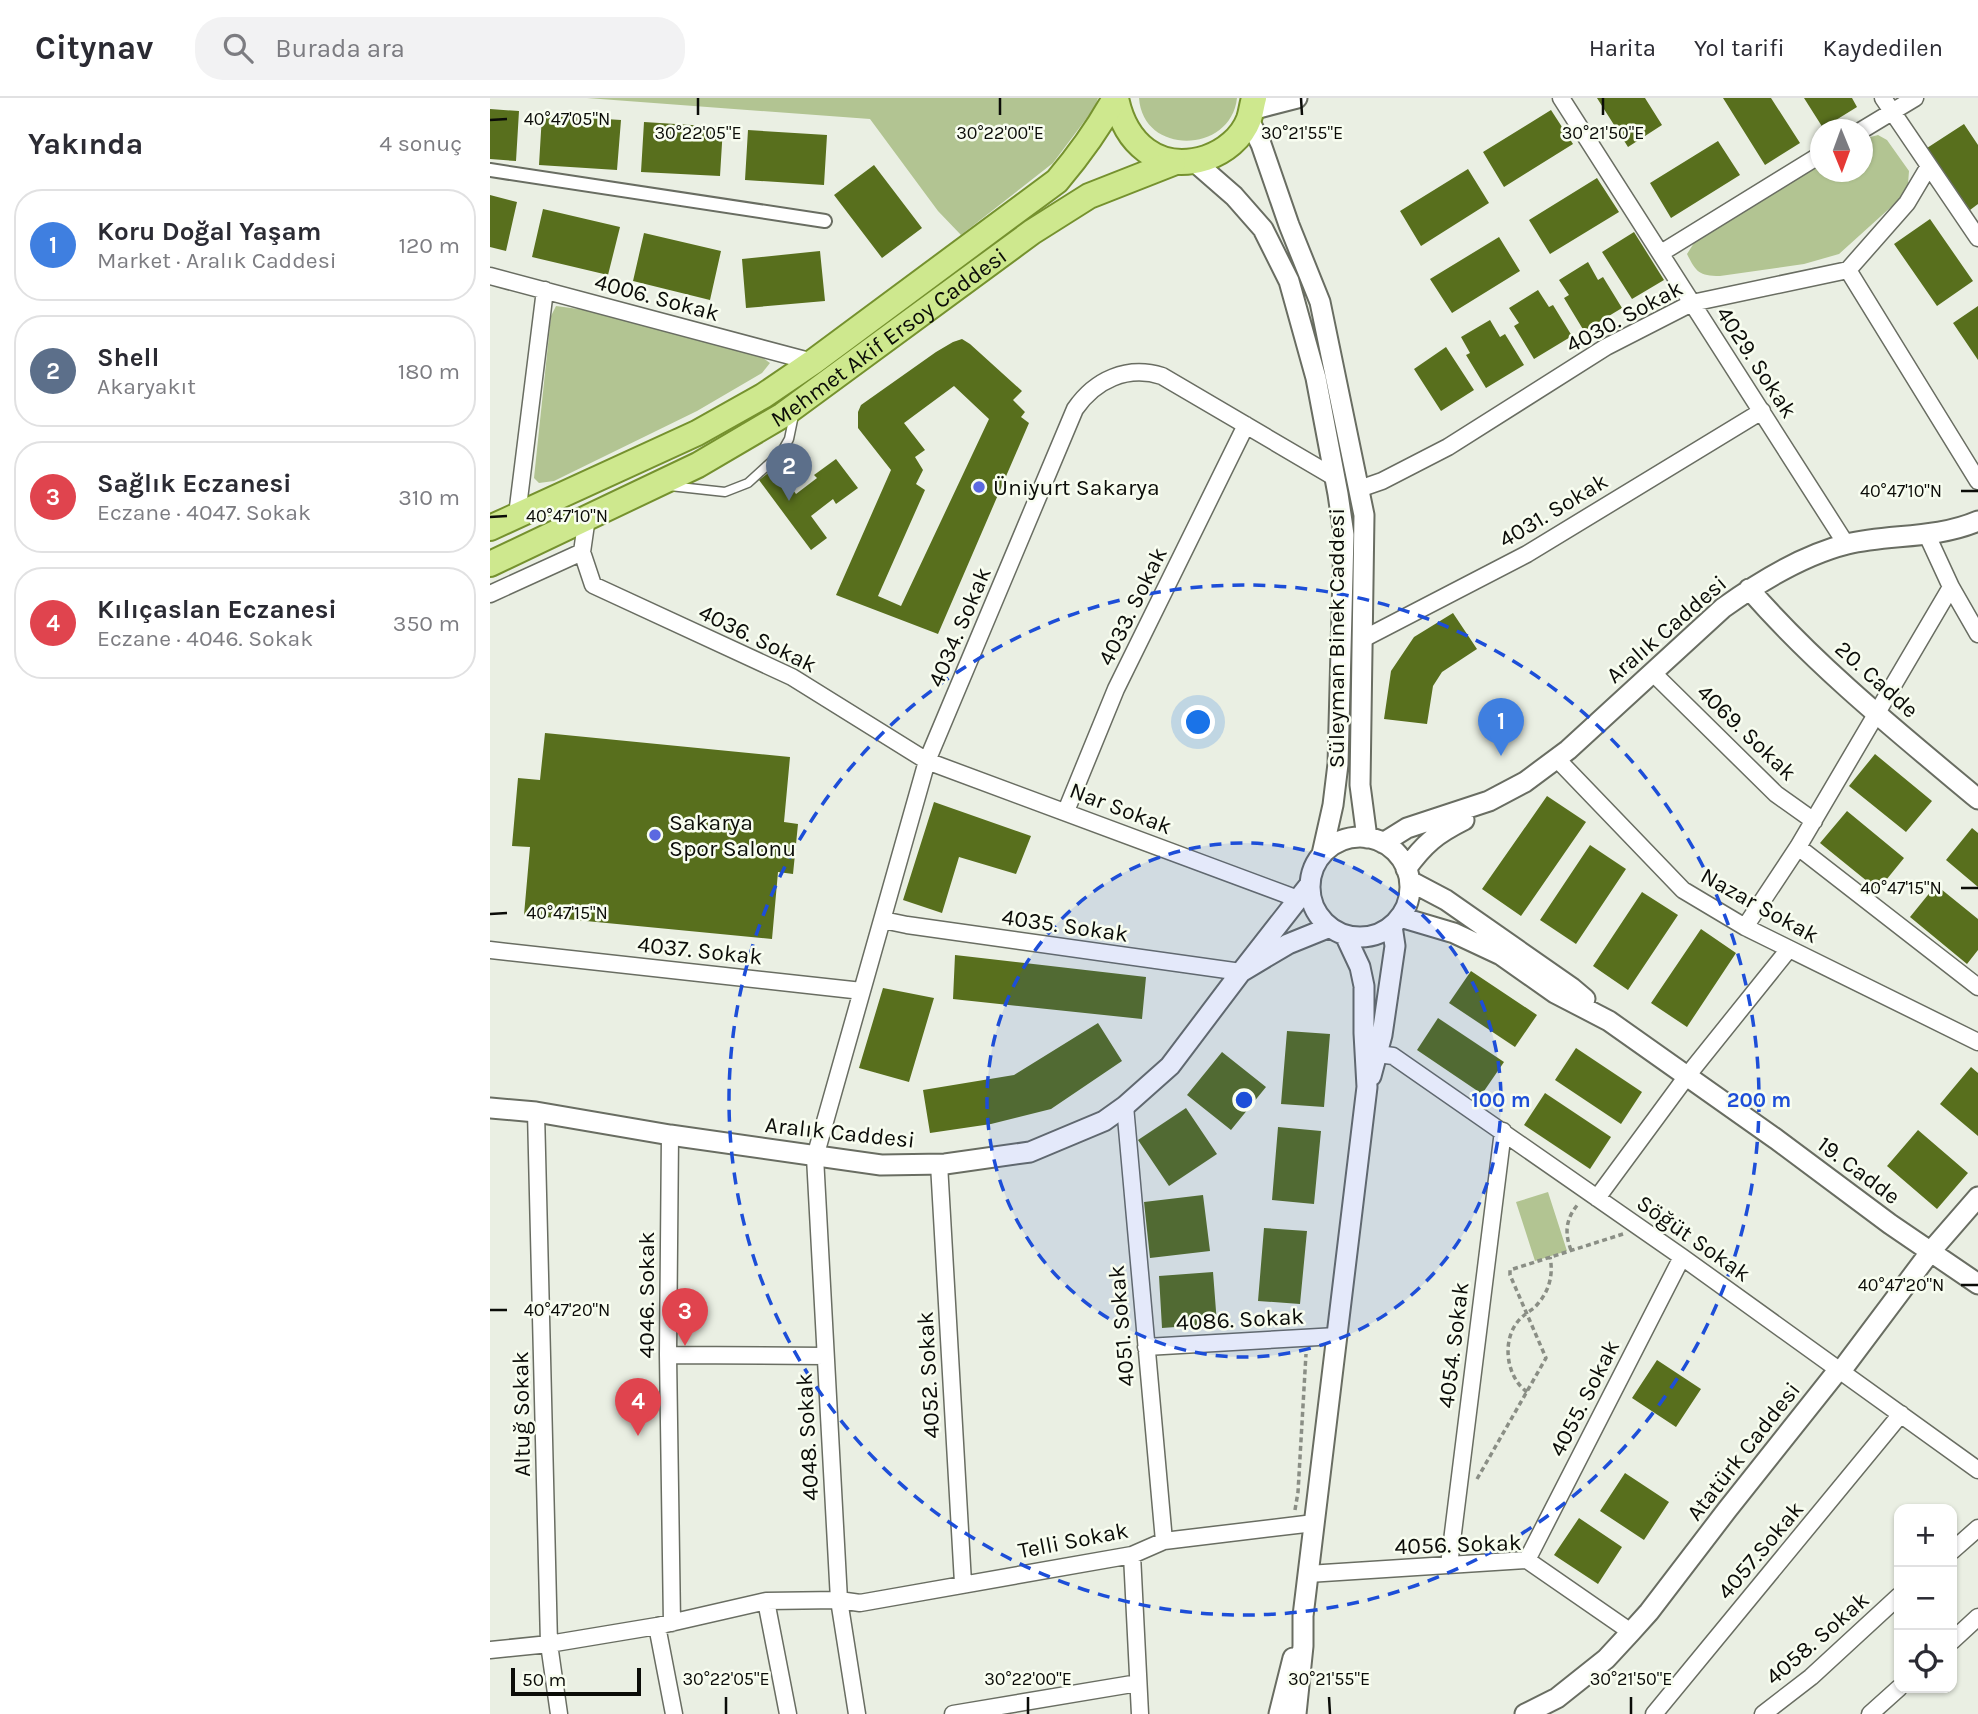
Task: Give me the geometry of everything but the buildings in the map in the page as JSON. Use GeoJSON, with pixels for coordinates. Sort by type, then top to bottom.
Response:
{"type":"FeatureCollection","features":[{"type":"Feature","properties":{"kind":"main road"},"geometry":{"type":"LineString","coordinates":[[1115,98],[1120,117],[1131,137],[1149,152],[1184,163]]}},
{"type":"Feature","properties":{"kind":"main road","name":"Mehmet Akif Ersoy Caddesi"},"geometry":{"type":"LineString","coordinates":[[490,528],[697,433],[763,396],[813,362],[1057,181],[1094,135],[1115,98]]}},
{"type":"Feature","properties":{"kind":"main road","name":"Mehmet Akif Ersoy Caddesi"},"geometry":{"type":"LineString","coordinates":[[490,564],[698,465],[796,405],[1032,232],[1089,196],[1184,163],[1217,155],[1236,140],[1251,109]]}},
{"type":"Feature","properties":{"kind":"street"},"geometry":{"type":"LineString","coordinates":[[1251,109],[1297,98]]}},
{"type":"Feature","properties":{"kind":"street","name":"4029. Sokak"},"geometry":{"type":"LineString","coordinates":[[1561,98],[1846,544]]}},
{"type":"Feature","properties":{"kind":"street"},"geometry":{"type":"LineString","coordinates":[[1873,119],[1887,105],[1915,98]]}},
{"type":"Feature","properties":{"kind":"street"},"geometry":{"type":"LineString","coordinates":[[1887,105],[1978,238]]}},
{"type":"Feature","properties":{"kind":"street","name":"Süleyman Binek Caddesi"},"geometry":{"type":"LineString","coordinates":[[1251,109],[1289,225],[1320,302],[1364,515],[1360,785],[1375,840]]}},
{"type":"Feature","properties":{"kind":"street","name":"4030. Sokak"},"geometry":{"type":"LineString","coordinates":[[1661,253],[1810,162]]}},
{"type":"Feature","properties":{"kind":"street","name":"Süleyman Binek Caddesi"},"geometry":{"type":"LineString","coordinates":[[1184,163],[1234,196],[1263,229],[1289,281],[1316,377],[1343,535],[1338,764],[1333,805],[1322,854]]}},
{"type":"Feature","properties":{"kind":"street"},"geometry":{"type":"LineString","coordinates":[[1929,166],[1907,204],[1848,270],[1978,481]]}},
{"type":"Feature","properties":{"kind":"street"},"geometry":{"type":"LineString","coordinates":[[490,170],[825,221]]}},
{"type":"Feature","properties":{"kind":"street","name":"4030. Sokak"},"geometry":{"type":"LineString","coordinates":[[1359,489],[1382,481],[1448,447],[1606,347],[1692,303],[1848,270]]}},
{"type":"Feature","properties":{"kind":"street","name":"4006. Sokak"},"geometry":{"type":"LineString","coordinates":[[490,276],[813,362]]}},
{"type":"Feature","properties":{"kind":"street"},"geometry":{"type":"LineString","coordinates":[[517,515],[545,290]]}},
{"type":"Feature","properties":{"kind":"street","name":"4034. Sokak"},"geometry":{"type":"LineString","coordinates":[[816,1157],[927,761],[1069,421],[1084,395],[1104,380],[1130,373],[1148,372],[1161,376],[1334,477]]}},
{"type":"Feature","properties":{"kind":"street","name":"4031. Sokak"},"geometry":{"type":"LineString","coordinates":[[1363,639],[1527,554],[1762,411]]}},
{"type":"Feature","properties":{"kind":"street","name":"4033. Sokak"},"geometry":{"type":"LineString","coordinates":[[1066,811],[1116,689],[1246,425]]}},
{"type":"Feature","properties":{"kind":"street"},"geometry":{"type":"LineString","coordinates":[[490,594],[582,552],[587,517]]}},
{"type":"Feature","properties":{"kind":"street","name":"Aralık Caddesi"},"geometry":{"type":"LineString","coordinates":[[1375,840],[1489,801],[1525,782],[1556,758],[1723,608],[1749,589],[1811,557],[1846,544],[1927,535],[1961,528],[1978,520]]}},
{"type":"Feature","properties":{"kind":"street"},"geometry":{"type":"LineString","coordinates":[[1927,535],[1951,587],[1978,634]]}},
{"type":"Feature","properties":{"kind":"street","name":"4036. Sokak"},"geometry":{"type":"LineString","coordinates":[[582,552],[593,584],[792,677],[927,761]]}},
{"type":"Feature","properties":{"kind":"street"},"geometry":{"type":"LineString","coordinates":[[1745,926],[1814,821],[1951,587]]}},
{"type":"Feature","properties":{"kind":"street","name":"20. Cadde"},"geometry":{"type":"LineString","coordinates":[[1749,589],[1776,620],[1876,714],[1978,799]]}},
{"type":"Feature","properties":{"kind":"street","name":"4069. Sokak"},"geometry":{"type":"LineString","coordinates":[[1652,672],[1776,794],[1814,821]]}},
{"type":"Feature","properties":{"kind":"street","name":"Nazar Sokak"},"geometry":{"type":"LineString","coordinates":[[1556,758],[1683,890],[1789,949],[1978,1042]]}},
{"type":"Feature","properties":{"kind":"street","name":"Nar Sokak"},"geometry":{"type":"LineString","coordinates":[[927,761],[1304,892]]}},
{"type":"Feature","properties":{"kind":"street","name":"Aralık Caddesi"},"geometry":{"type":"LineString","coordinates":[[1408,875],[1422,847],[1442,831],[1473,816],[1489,801]]}},
{"type":"Feature","properties":{"kind":"street"},"geometry":{"type":"LineString","coordinates":[[1241,972],[1288,944],[1338,931],[1361,937],[1370,936],[1378,934],[1396,921],[1409,898],[1408,875],[1396,852],[1375,840],[1350,838],[1335,844],[1322,854],[1313,868],[1304,892],[1318,916],[1338,931],[1360,967],[1364,986],[1367,1087],[1303,1616],[1299,1708]]}},
{"type":"Feature","properties":{"kind":"street"},"geometry":{"type":"LineString","coordinates":[[1798,847],[1978,987]]}},
{"type":"Feature","properties":{"kind":"street"},"geometry":{"type":"LineString","coordinates":[[1408,875],[1572,988],[1609,1021]]}},
{"type":"Feature","properties":{"kind":"street","name":"Aralık Caddesi"},"geometry":{"type":"LineString","coordinates":[[490,1108],[536,1112],[670,1135],[881,1165],[939,1164],[1030,1152],[1104,1121],[1170,1066],[1304,892]]}},
{"type":"Feature","properties":{"kind":"street","name":"4035. Sokak"},"geometry":{"type":"LineString","coordinates":[[883,920],[1241,972]]}},
{"type":"Feature","properties":{"kind":"street"},"geometry":{"type":"LineString","coordinates":[[1396,921],[1454,933],[1501,955],[1555,993],[1609,1021]]}},
{"type":"Feature","properties":{"kind":"street"},"geometry":{"type":"LineString","coordinates":[[1367,1087],[1378,1054],[1395,946],[1396,921]]}},
{"type":"Feature","properties":{"kind":"street"},"geometry":{"type":"LineString","coordinates":[[1597,1198],[1687,1076],[1789,949]]}},
{"type":"Feature","properties":{"kind":"street","name":"4037. Sokak"},"geometry":{"type":"LineString","coordinates":[[490,950],[862,991]]}},
{"type":"Feature","properties":{"kind":"street","name":"19. Cadde"},"geometry":{"type":"LineString","coordinates":[[1609,1021],[1978,1283]]}},
{"type":"Feature","properties":{"kind":"street","name":"Söğüt Sokak"},"geometry":{"type":"LineString","coordinates":[[1378,1054],[1394,1056],[1503,1131],[1978,1470]]}},
{"type":"Feature","properties":{"kind":"street","name":"4051. Sokak"},"geometry":{"type":"LineString","coordinates":[[1125,1106],[1164,1541]]}},
{"type":"Feature","properties":{"kind":"street","name":"Altuğ Sokak"},"geometry":{"type":"LineString","coordinates":[[536,1112],[549,1644],[559,1714]]}},
{"type":"Feature","properties":{"kind":"street","name":"4054. Sokak"},"geometry":{"type":"LineString","coordinates":[[1449,1565],[1503,1131]]}},
{"type":"Feature","properties":{"kind":"street","name":"4046. Sokak"},"geometry":{"type":"LineString","coordinates":[[670,1135],[664,1625],[674,1714]]}},
{"type":"Feature","properties":{"kind":"street","name":"4048. Sokak"},"geometry":{"type":"LineString","coordinates":[[816,1157],[839,1600],[857,1714]]}},
{"type":"Feature","properties":{"kind":"street","name":"4052. Sokak"},"geometry":{"type":"LineString","coordinates":[[939,1164],[963,1583]]}},
{"type":"Feature","properties":{"kind":"street","name":"Atatürk Caddesi"},"geometry":{"type":"LineString","coordinates":[[1525,1714],[1557,1698],[1606,1659],[1631,1632],[1839,1369],[1844,1367],[1931,1251],[1978,1197]]}},
{"type":"Feature","properties":{"kind":"street","name":"4055. Sokak"},"geometry":{"type":"LineString","coordinates":[[1527,1560],[1682,1257]]}},
{"type":"Feature","properties":{"kind":"street","name":"4086. Sokak"},"geometry":{"type":"LineString","coordinates":[[1146,1347],[1337,1336]]}},
{"type":"Feature","properties":{"kind":"street"},"geometry":{"type":"LineString","coordinates":[[668,1355],[825,1356]]}},
{"type":"Feature","properties":{"kind":"street","name":"4057.Sokak"},"geometry":{"type":"LineString","coordinates":[[1654,1714],[1901,1414]]}},
{"type":"Feature","properties":{"kind":"street","name":"Telli Sokak"},"geometry":{"type":"LineString","coordinates":[[490,1650],[549,1644],[664,1625],[766,1601],[839,1600],[860,1603],[1132,1555],[1164,1541],[1314,1523]]}},
{"type":"Feature","properties":{"kind":"street"},"geometry":{"type":"LineString","coordinates":[[1957,1547],[1978,1528]]}},
{"type":"Feature","properties":{"kind":"street"},"geometry":{"type":"LineString","coordinates":[[1132,1555],[1140,1714]]}},
{"type":"Feature","properties":{"kind":"street","name":"4056. Sokak"},"geometry":{"type":"LineString","coordinates":[[1308,1574],[1527,1560],[1631,1632]]}},
{"type":"Feature","properties":{"kind":"street"},"geometry":{"type":"LineString","coordinates":[[766,1601],[788,1714]]}},
{"type":"Feature","properties":{"kind":"street","name":"4058. Sokak"},"geometry":{"type":"LineString","coordinates":[[1763,1714],[1811,1677],[1894,1601]]}},
{"type":"Feature","properties":{"kind":"street"},"geometry":{"type":"LineString","coordinates":[[1279,1714],[1303,1616]]}},
{"type":"Feature","properties":{"kind":"street"},"geometry":{"type":"LineString","coordinates":[[1957,1636],[1978,1617]]}},
{"type":"Feature","properties":{"kind":"street"},"geometry":{"type":"LineString","coordinates":[[953,1714],[1138,1683]]}},
{"type":"Feature","properties":{"kind":"street"},"geometry":{"type":"LineString","coordinates":[[1870,1714],[1894,1692]]}},
{"type":"Feature","properties":{"kind":"lane"},"geometry":{"type":"LineString","coordinates":[[657,484],[725,492],[748,483],[781,453],[789,439],[796,405]]}},
{"type":"Feature","properties":{"kind":"path"},"geometry":{"type":"LineString","coordinates":[[1572,1251],[1567,1224],[1570,1213],[1580,1201]]}},
{"type":"Feature","properties":{"kind":"path"},"geometry":{"type":"LineString","coordinates":[[1473,1485],[1546,1358],[1510,1270],[1625,1233]]}},
{"type":"Feature","properties":{"kind":"path"},"geometry":{"type":"LineString","coordinates":[[1527,1392],[1514,1378],[1508,1348],[1520,1318],[1543,1297],[1551,1281],[1550,1257]]}},
{"type":"Feature","properties":{"kind":"path"},"geometry":{"type":"LineString","coordinates":[[1292,1526],[1299,1479],[1307,1363],[1305,1338]]}},
{"type":"Feature","properties":{"kind":"green space"},"geometry":{"type":"Polygon","coordinates":[[[587,98],[1098,98],[1095,107],[1053,163],[961,235],[938,211],[870,119],[587,98]]]}},
{"type":"Feature","properties":{"kind":"green space"},"geometry":{"type":"Polygon","coordinates":[[[1139,98],[1237,98],[1231,116],[1220,130],[1204,138],[1187,141],[1170,138],[1155,130],[1144,117],[1139,98]]]}},
{"type":"Feature","properties":{"kind":"green space"},"geometry":{"type":"Polygon","coordinates":[[[1878,135],[1887,140],[1909,171],[1908,184],[1901,198],[1839,254],[1804,264],[1720,276],[1703,274],[1693,265],[1687,254],[1694,243],[1810,171],[1810,182],[1873,182],[1873,136],[1878,135]]]}},
{"type":"Feature","properties":{"kind":"green space"},"geometry":{"type":"Polygon","coordinates":[[[556,306],[586,310],[756,353],[770,363],[762,373],[697,411],[554,481],[539,483],[534,478],[551,316],[556,306]]]}},
{"type":"Feature","properties":{"kind":"green space"},"geometry":{"type":"Polygon","coordinates":[[[1548,1192],[1567,1251],[1535,1261],[1516,1202],[1548,1192]]]}},
{"type":"Feature","properties":{"kind":"place","name":"Üniyurt Sakarya"},"geometry":{"type":"Point","coordinates":[979,487]}},
{"type":"Feature","properties":{"kind":"place","name":"Shell"},"geometry":{"type":"Point","coordinates":[789,501]}},
{"type":"Feature","properties":{"kind":"place","name":"Koru Doğal Yaşam"},"geometry":{"type":"Point","coordinates":[1501,756]}},
{"type":"Feature","properties":{"kind":"place","name":"Sakarya Spor Salonu"},"geometry":{"type":"Point","coordinates":[655,835]}},
{"type":"Feature","properties":{"kind":"place","name":"Sağlık Eczanesi"},"geometry":{"type":"Point","coordinates":[685,1346]}},
{"type":"Feature","properties":{"kind":"place","name":"Kılıçaslan Eczanesi"},"geometry":{"type":"Point","coordinates":[638,1436]}}]}
